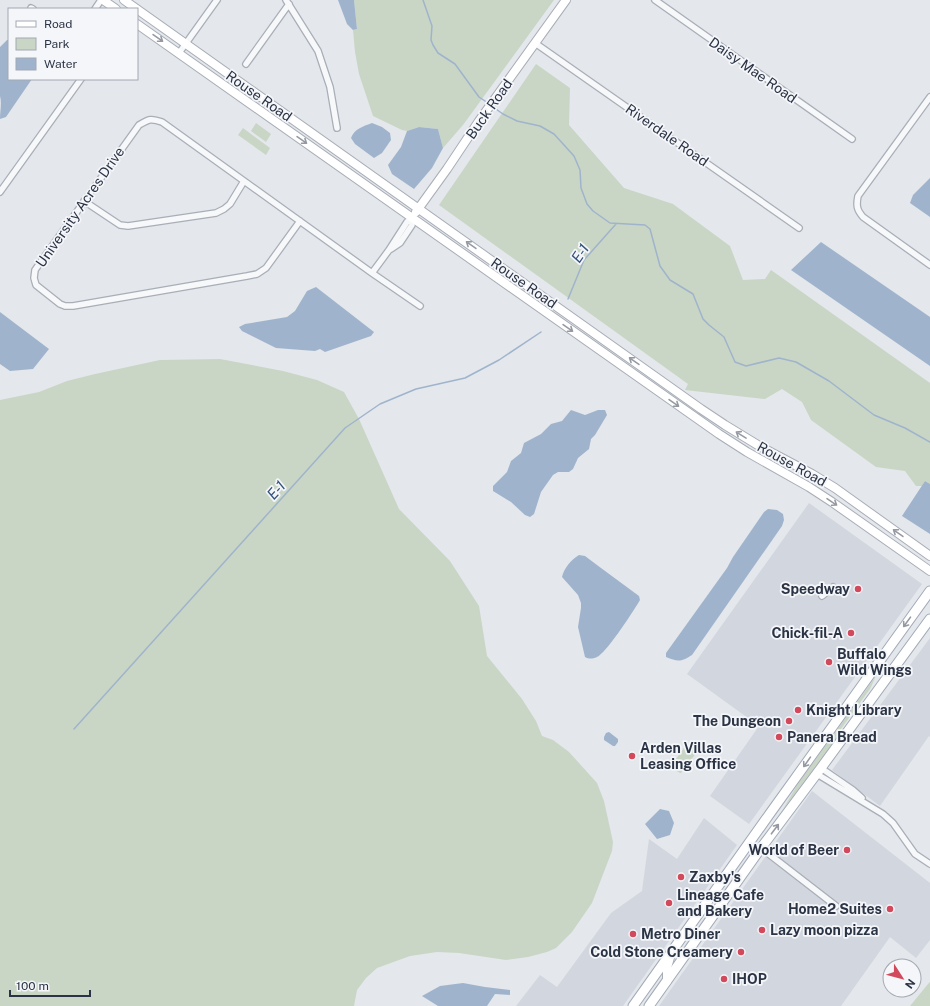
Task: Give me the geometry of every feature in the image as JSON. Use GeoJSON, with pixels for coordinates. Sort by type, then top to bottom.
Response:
{"type":"FeatureCollection","features":[{"type":"Feature","properties":{"kind":"main road"},"geometry":{"type":"LineString","coordinates":[[633,1006],[930,591]]}},
{"type":"Feature","properties":{"kind":"main road"},"geometry":{"type":"LineString","coordinates":[[650,1006],[761,848],[930,619]]}},
{"type":"Feature","properties":{"kind":"main road"},"geometry":{"type":"LineString","coordinates":[[761,848],[760,837],[771,812]]}},
{"type":"Feature","properties":{"kind":"main road"},"geometry":{"type":"LineString","coordinates":[[744,872],[751,854],[753,844],[752,838]]}},
{"type":"Feature","properties":{"kind":"street"},"geometry":{"type":"LineString","coordinates":[[96,8],[102,0],[114,8]]}},
{"type":"Feature","properties":{"kind":"street","name":"Rouse Road"},"geometry":{"type":"LineString","coordinates":[[124,0],[135,8]]}},
{"type":"Feature","properties":{"kind":"street"},"geometry":{"type":"LineString","coordinates":[[178,53],[217,0]]}},
{"type":"Feature","properties":{"kind":"street","name":"Buck Road"},"geometry":{"type":"LineString","coordinates":[[372,273],[389,250],[398,241],[407,222],[412,218],[479,121],[566,0]]}},
{"type":"Feature","properties":{"kind":"street","name":"Daisy Mae Road"},"geometry":{"type":"LineString","coordinates":[[655,0],[852,139]]}},
{"type":"Feature","properties":{"kind":"street"},"geometry":{"type":"LineString","coordinates":[[246,64],[288,2],[318,51],[330,87],[336,128]]}},
{"type":"Feature","properties":{"kind":"street","name":"Rouse Road"},"geometry":{"type":"LineString","coordinates":[[138,10],[725,425],[761,447],[830,485],[930,556]]}},
{"type":"Feature","properties":{"kind":"street","name":"Rouse Road"},"geometry":{"type":"LineString","coordinates":[[138,25],[719,434],[747,452],[814,490],[930,572]]}},
{"type":"Feature","properties":{"kind":"street","name":"Riverdale Road"},"geometry":{"type":"LineString","coordinates":[[535,43],[799,228]]}},
{"type":"Feature","properties":{"kind":"street"},"geometry":{"type":"LineString","coordinates":[[0,192],[80,80]]}},
{"type":"Feature","properties":{"kind":"street"},"geometry":{"type":"LineString","coordinates":[[930,98],[927,106],[858,196],[856,204],[863,217],[930,265]]}},
{"type":"Feature","properties":{"kind":"street","name":"University Acres Drive"},"geometry":{"type":"LineString","coordinates":[[300,221],[266,268],[257,274],[72,306],[60,304],[36,286],[34,278],[35,270],[139,125],[148,120],[154,119],[162,122],[420,306]]}},
{"type":"Feature","properties":{"kind":"street"},"geometry":{"type":"LineString","coordinates":[[84,201],[120,225],[128,226],[216,213],[230,204],[244,181]]}},
{"type":"Feature","properties":{"kind":"street"},"geometry":{"type":"LineString","coordinates":[[719,434],[725,425]]}},
{"type":"Feature","properties":{"kind":"street"},"geometry":{"type":"LineString","coordinates":[[822,596],[833,587]]}},
{"type":"Feature","properties":{"kind":"street"},"geometry":{"type":"LineString","coordinates":[[819,771],[850,794],[883,814],[893,823],[916,854],[930,864]]}},
{"type":"Feature","properties":{"kind":"street"},"geometry":{"type":"LineString","coordinates":[[761,848],[836,906]]}},
{"type":"Feature","properties":{"kind":"street"},"geometry":{"type":"LineString","coordinates":[[667,981],[667,968],[672,952]]}},
{"type":"Feature","properties":{"kind":"street"},"geometry":{"type":"LineString","coordinates":[[648,985],[652,988],[650,1006]]}},
{"type":"Feature","properties":{"kind":"shaded area"},"geometry":{"type":"Polygon","coordinates":[[[809,503],[922,584],[749,824],[710,796],[759,726],[687,674],[809,503]]]}},
{"type":"Feature","properties":{"kind":"shaded area"},"geometry":{"type":"Polygon","coordinates":[[[930,638],[930,737],[929,736],[880,806],[832,770],[930,638]]]}},
{"type":"Feature","properties":{"kind":"shaded area"},"geometry":{"type":"Polygon","coordinates":[[[812,791],[930,883],[930,940],[916,958],[890,937],[841,1006],[659,1006],[812,791]]]}},
{"type":"Feature","properties":{"kind":"shaded area"},"geometry":{"type":"Polygon","coordinates":[[[704,818],[737,845],[623,1006],[516,1006],[540,975],[557,987],[611,913],[642,891],[649,839],[677,859],[704,818]]]}},
{"type":"Feature","properties":{"kind":"green space"},"geometry":{"type":"Polygon","coordinates":[[[354,0],[554,0],[463,125],[443,148],[438,129],[419,127],[407,131],[402,130],[373,116],[359,74],[355,52],[353,30],[357,29],[354,0]]]}},
{"type":"Feature","properties":{"kind":"green space"},"geometry":{"type":"Polygon","coordinates":[[[536,64],[570,88],[569,125],[624,188],[673,204],[730,246],[743,280],[765,279],[771,270],[930,383],[930,484],[925,481],[922,486],[916,486],[905,471],[876,467],[811,420],[802,402],[782,389],[765,399],[685,390],[688,384],[439,205],[536,64]]]}},
{"type":"Feature","properties":{"kind":"green space"},"geometry":{"type":"Polygon","coordinates":[[[256,123],[271,134],[266,142],[251,131],[256,123]]]}},
{"type":"Feature","properties":{"kind":"green space"},"geometry":{"type":"Polygon","coordinates":[[[243,128],[270,148],[266,155],[238,135],[243,128]]]}},
{"type":"Feature","properties":{"kind":"green space"},"geometry":{"type":"Polygon","coordinates":[[[220,359],[283,371],[317,380],[344,392],[359,419],[399,509],[450,561],[479,606],[487,656],[522,699],[536,721],[542,736],[553,740],[569,752],[597,783],[604,801],[613,842],[612,851],[592,903],[572,932],[556,948],[528,957],[506,960],[459,953],[437,952],[410,956],[377,968],[366,978],[357,990],[354,1006],[0,1006],[0,400],[39,392],[67,381],[95,374],[160,360],[220,359]]]}},
{"type":"Feature","properties":{"kind":"green space"},"geometry":{"type":"Polygon","coordinates":[[[876,676],[870,689],[838,733],[834,745],[783,809],[799,782],[876,676]]]}},
{"type":"Feature","properties":{"kind":"green space"},"geometry":{"type":"Polygon","coordinates":[[[688,744],[697,750],[697,752],[680,773],[671,766],[688,744]]]}},
{"type":"Feature","properties":{"kind":"green space"},"geometry":{"type":"Polygon","coordinates":[[[930,982],[930,1006],[910,1006],[917,998],[922,998],[922,991],[930,982]]]}},
{"type":"Feature","properties":{"kind":"water"},"geometry":{"type":"Polygon","coordinates":[[[338,0],[354,0],[357,29],[353,30],[347,24],[338,0]]]}},
{"type":"Feature","properties":{"kind":"water"},"geometry":{"type":"Polygon","coordinates":[[[8,40],[8,80],[31,80],[6,117],[0,119],[1,104],[0,47],[8,40]]]}},
{"type":"Feature","properties":{"kind":"water"},"geometry":{"type":"Polygon","coordinates":[[[372,123],[382,127],[390,133],[391,140],[382,153],[374,158],[355,144],[351,138],[354,132],[372,123]]]}},
{"type":"Feature","properties":{"kind":"water"},"geometry":{"type":"Polygon","coordinates":[[[419,127],[438,129],[443,148],[432,168],[414,189],[392,174],[388,165],[401,147],[407,131],[419,127]]]}},
{"type":"Feature","properties":{"kind":"water"},"geometry":{"type":"Polygon","coordinates":[[[930,178],[930,217],[910,203],[913,195],[930,178]]]}},
{"type":"Feature","properties":{"kind":"water"},"geometry":{"type":"Polygon","coordinates":[[[821,242],[930,317],[930,366],[791,270],[821,242]]]}},
{"type":"Feature","properties":{"kind":"water"},"geometry":{"type":"Polygon","coordinates":[[[316,287],[374,332],[371,336],[325,352],[320,349],[315,351],[276,348],[242,331],[239,327],[245,324],[287,317],[295,311],[307,291],[316,287]]]}},
{"type":"Feature","properties":{"kind":"water"},"geometry":{"type":"Polygon","coordinates":[[[0,312],[49,349],[33,369],[10,371],[0,364],[0,312]]]}},
{"type":"Feature","properties":{"kind":"water"},"geometry":{"type":"Polygon","coordinates":[[[571,410],[585,415],[598,410],[605,410],[607,415],[591,439],[589,449],[578,458],[573,469],[569,472],[558,472],[553,475],[541,492],[534,514],[530,517],[525,515],[511,502],[493,491],[493,486],[507,472],[511,461],[521,453],[524,443],[541,434],[551,424],[562,421],[571,410]]]}},
{"type":"Feature","properties":{"kind":"water"},"geometry":{"type":"Polygon","coordinates":[[[925,481],[930,484],[930,534],[902,516],[925,481]]]}},
{"type":"Feature","properties":{"kind":"water"},"geometry":{"type":"Polygon","coordinates":[[[768,509],[777,510],[783,514],[784,520],[782,526],[692,655],[685,659],[679,660],[666,657],[666,653],[727,568],[764,512],[768,509]]]}},
{"type":"Feature","properties":{"kind":"water"},"geometry":{"type":"Polygon","coordinates":[[[579,555],[585,556],[639,596],[640,600],[612,642],[601,654],[592,658],[585,657],[578,627],[581,603],[578,595],[562,577],[568,564],[579,555]]]}},
{"type":"Feature","properties":{"kind":"water"},"geometry":{"type":"Polygon","coordinates":[[[609,732],[618,739],[615,746],[604,740],[606,733],[609,732]]]}},
{"type":"Feature","properties":{"kind":"water"},"geometry":{"type":"Polygon","coordinates":[[[660,809],[669,811],[674,823],[670,835],[657,839],[645,824],[660,809]]]}},
{"type":"Feature","properties":{"kind":"water"},"geometry":{"type":"Polygon","coordinates":[[[463,983],[510,990],[510,995],[495,994],[487,1006],[438,1006],[422,996],[440,986],[463,983]]]}},
{"type":"Feature","properties":{"kind":"waterway"},"geometry":{"type":"LineString","coordinates":[[423,0],[432,26],[431,40],[438,53],[455,64],[479,97],[488,103]]}},
{"type":"Feature","properties":{"kind":"waterway"},"geometry":{"type":"LineString","coordinates":[[493,107],[517,121],[540,126],[554,134],[574,156],[580,170],[581,188],[587,204],[593,211],[610,223],[645,225],[650,229],[660,266],[670,280],[693,294],[703,319],[724,337],[735,362],[746,366],[779,358],[796,362],[829,381],[874,415],[905,428],[930,442]]}},
{"type":"Feature","properties":{"kind":"waterway","name":"E-1"},"geometry":{"type":"LineString","coordinates":[[568,299],[584,260],[616,224]]}},
{"type":"Feature","properties":{"kind":"waterway","name":"E-1"},"geometry":{"type":"LineString","coordinates":[[74,729],[345,428],[380,404],[416,389],[465,378],[499,360],[541,332]]}},
{"type":"Feature","properties":{"kind":"place","name":"Speedway"},"geometry":{"type":"Point","coordinates":[858,589]}},
{"type":"Feature","properties":{"kind":"place","name":"Chick-fil-A"},"geometry":{"type":"Point","coordinates":[851,633]}},
{"type":"Feature","properties":{"kind":"place","name":"Buffalo Wild Wings"},"geometry":{"type":"Point","coordinates":[829,662]}},
{"type":"Feature","properties":{"kind":"place","name":"Knight Library"},"geometry":{"type":"Point","coordinates":[798,710]}},
{"type":"Feature","properties":{"kind":"place","name":"The Dungeon"},"geometry":{"type":"Point","coordinates":[789,721]}},
{"type":"Feature","properties":{"kind":"place","name":"Panera Bread"},"geometry":{"type":"Point","coordinates":[779,737]}},
{"type":"Feature","properties":{"kind":"place","name":"Arden Villas Leasing Office"},"geometry":{"type":"Point","coordinates":[632,756]}},
{"type":"Feature","properties":{"kind":"place","name":"World of Beer"},"geometry":{"type":"Point","coordinates":[847,850]}},
{"type":"Feature","properties":{"kind":"place","name":"Zaxby's"},"geometry":{"type":"Point","coordinates":[681,877]}},
{"type":"Feature","properties":{"kind":"place","name":"Lineage Cafe and Bakery"},"geometry":{"type":"Point","coordinates":[669,903]}},
{"type":"Feature","properties":{"kind":"place","name":"Home2 Suites"},"geometry":{"type":"Point","coordinates":[890,909]}},
{"type":"Feature","properties":{"kind":"place","name":"Lazy moon pizza"},"geometry":{"type":"Point","coordinates":[762,930]}},
{"type":"Feature","properties":{"kind":"place","name":"Metro Diner"},"geometry":{"type":"Point","coordinates":[633,934]}},
{"type":"Feature","properties":{"kind":"place","name":"Cold Stone Creamery"},"geometry":{"type":"Point","coordinates":[741,952]}},
{"type":"Feature","properties":{"kind":"place","name":"IHOP"},"geometry":{"type":"Point","coordinates":[724,979]}}]}
